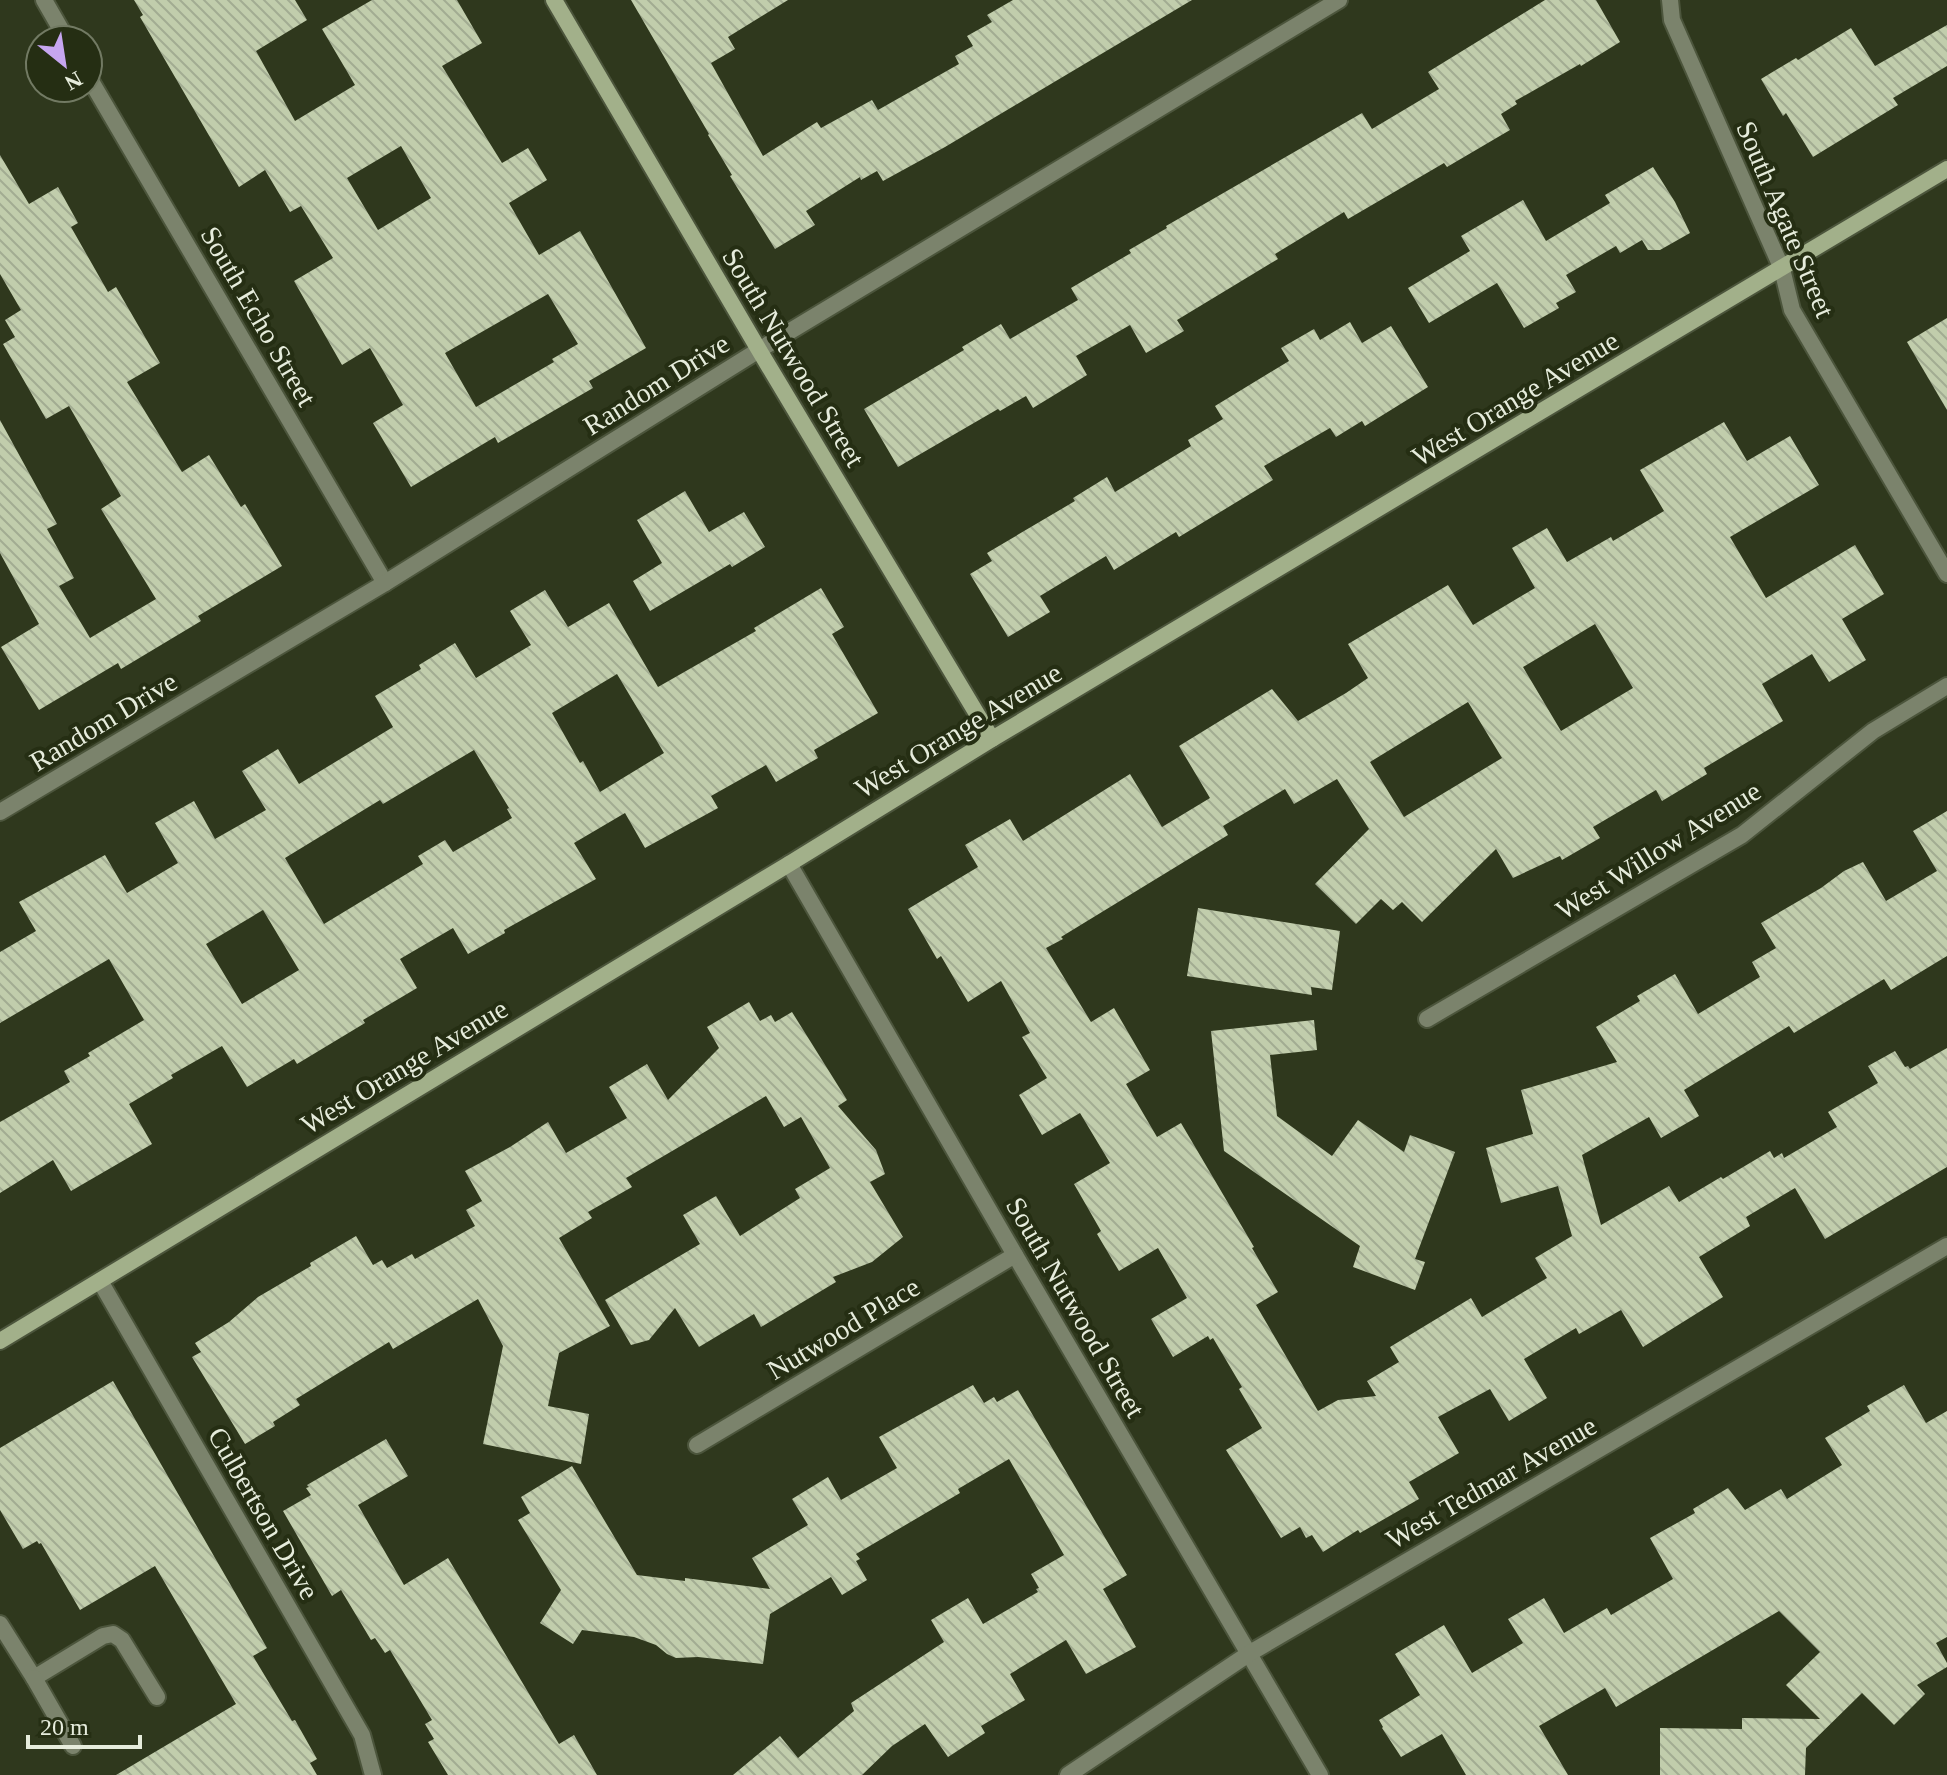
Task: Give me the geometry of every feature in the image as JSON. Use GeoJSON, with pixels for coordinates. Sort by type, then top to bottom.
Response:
{"type":"FeatureCollection","features":[{"type":"Feature","properties":{"kind":"street"},"geometry":{"type":"LineString","coordinates":[[44,0],[58,24]]}},
{"type":"Feature","properties":{"kind":"street","name":"South Nutwood Street"},"geometry":{"type":"LineString","coordinates":[[554,0],[992,739]]}},
{"type":"Feature","properties":{"kind":"street","name":"Random Drive"},"geometry":{"type":"LineString","coordinates":[[1,810],[385,583],[759,350],[1339,0]]}},
{"type":"Feature","properties":{"kind":"street","name":"South Agate Street"},"geometry":{"type":"LineString","coordinates":[[1670,0],[1672,20],[1782,269],[1792,310],[1947,574]]}},
{"type":"Feature","properties":{"kind":"street","name":"South Echo Street"},"geometry":{"type":"LineString","coordinates":[[104,103],[385,583]]}},
{"type":"Feature","properties":{"kind":"street","name":"West Orange Avenue"},"geometry":{"type":"LineString","coordinates":[[0,1341],[992,739],[1947,169]]}},
{"type":"Feature","properties":{"kind":"street","name":"West Willow Avenue"},"geometry":{"type":"LineString","coordinates":[[1427,1019],[1742,835],[1873,731],[1947,686]]}},
{"type":"Feature","properties":{"kind":"street","name":"South Nutwood Street"},"geometry":{"type":"LineString","coordinates":[[789,864],[1320,1775]]}},
{"type":"Feature","properties":{"kind":"street","name":"West Tedmar Avenue"},"geometry":{"type":"LineString","coordinates":[[1068,1775],[1250,1653],[1947,1246]]}},
{"type":"Feature","properties":{"kind":"street","name":"Nutwood Place"},"geometry":{"type":"LineString","coordinates":[[697,1445],[1015,1255]]}},
{"type":"Feature","properties":{"kind":"street","name":"Culbertson Drive"},"geometry":{"type":"LineString","coordinates":[[100,1281],[362,1735],[373,1775]]}},
{"type":"Feature","properties":{"kind":"street"},"geometry":{"type":"LineString","coordinates":[[0,1624],[73,1746]]}},
{"type":"Feature","properties":{"kind":"street"},"geometry":{"type":"LineString","coordinates":[[34,1678],[103,1636],[113,1634],[122,1640],[157,1697]]}},
{"type":"Feature","properties":{"kind":"building"},"geometry":{"type":"Polygon","coordinates":[[[134,0],[295,0],[307,20],[256,51],[295,121],[355,85],[322,29],[372,0],[457,0],[482,43],[442,66],[502,163],[528,148],[547,180],[509,203],[539,255],[580,231],[646,348],[589,381],[593,388],[498,443],[495,437],[411,487],[373,423],[403,405],[370,348],[342,365],[294,281],[333,258],[301,206],[290,212],[265,170],[239,187],[140,17],[143,15],[134,0]],[[401,146],[347,178],[378,230],[431,198],[401,146]],[[548,294],[445,353],[476,407],[554,362],[552,359],[578,344],[548,294]]]}},
{"type":"Feature","properties":{"kind":"building"},"geometry":{"type":"Polygon","coordinates":[[[631,0],[788,0],[728,37],[735,49],[711,63],[763,156],[817,122],[821,128],[872,100],[878,110],[959,64],[955,56],[973,46],[967,36],[992,22],[987,15],[1013,0],[1192,0],[883,181],[877,171],[861,180],[860,177],[806,211],[815,225],[775,249],[730,176],[631,0]]]}},
{"type":"Feature","properties":{"kind":"building"},"geometry":{"type":"Polygon","coordinates":[[[1545,0],[1596,0],[1620,42],[1515,101],[1517,104],[1501,114],[1510,130],[1447,167],[1444,163],[1348,219],[1344,212],[1275,254],[1278,259],[1177,320],[1184,331],[1146,353],[1130,325],[1076,356],[1087,375],[1033,408],[1026,396],[1000,411],[998,409],[898,467],[864,409],[964,350],[962,347],[1001,324],[1010,339],[1078,300],[1071,288],[1131,253],[1129,250],[1166,226],[1362,113],[1372,129],[1439,89],[1428,72],[1545,0]]]}},
{"type":"Feature","properties":{"kind":"building"},"geometry":{"type":"Polygon","coordinates":[[[1947,25],[1947,66],[1893,98],[1898,105],[1813,157],[1761,79],[1851,28],[1875,66],[1947,25]]]}},
{"type":"Feature","properties":{"kind":"building"},"geometry":{"type":"Polygon","coordinates":[[[0,155],[29,204],[58,187],[78,223],[71,227],[108,292],[116,287],[160,363],[127,382],[182,472],[209,455],[241,507],[245,504],[282,566],[198,616],[201,621],[121,669],[118,663],[39,710],[1,647],[39,624],[0,553],[0,420],[57,524],[47,529],[74,578],[59,586],[90,638],[156,599],[101,509],[121,496],[69,406],[46,419],[3,344],[15,337],[5,320],[21,310],[0,274],[0,155]]]}},
{"type":"Feature","properties":{"kind":"building"},"geometry":{"type":"Polygon","coordinates":[[[1653,167],[1690,233],[1660,250],[1648,250],[1642,240],[1620,253],[1616,246],[1566,275],[1576,292],[1556,303],[1559,308],[1524,328],[1497,283],[1429,323],[1408,288],[1470,251],[1461,236],[1523,200],[1546,241],[1610,203],[1605,195],[1653,167]]]}},
{"type":"Feature","properties":{"kind":"building"},"geometry":{"type":"Polygon","coordinates":[[[1947,318],[1947,410],[1907,342],[1947,318]]]}},
{"type":"Feature","properties":{"kind":"building"},"geometry":{"type":"Polygon","coordinates":[[[1350,322],[1362,343],[1391,326],[1428,387],[1365,426],[1362,421],[1336,437],[1330,428],[1264,466],[1273,480],[1179,537],[1176,532],[1114,570],[1106,556],[1040,596],[1050,612],[1008,637],[970,574],[992,561],[987,553],[1075,501],[1073,498],[1107,477],[1115,492],[1191,446],[1188,440],[1223,419],[1215,406],[1289,361],[1281,348],[1314,329],[1320,340],[1350,322]]]}},
{"type":"Feature","properties":{"kind":"building"},"geometry":{"type":"Polygon","coordinates":[[[1724,422],[1747,461],[1790,436],[1819,485],[1730,537],[1766,598],[1855,545],[1884,594],[1842,619],[1866,660],[1829,682],[1812,654],[1762,684],[1783,721],[1704,768],[1707,774],[1662,801],[1656,790],[1593,827],[1600,838],[1562,860],[1560,856],[1513,878],[1496,849],[1422,922],[1402,902],[1393,910],[1381,899],[1356,924],[1315,884],[1369,829],[1337,779],[1294,804],[1285,789],[1223,826],[1228,835],[1046,948],[1091,1022],[1114,1008],[1150,1070],[1126,1084],[1157,1137],[1181,1123],[1254,1247],[1278,1292],[1256,1305],[1318,1411],[1338,1400],[1376,1396],[1367,1381],[1399,1362],[1390,1347],[1471,1298],[1482,1317],[1547,1278],[1535,1258],[1572,1236],[1558,1186],[1501,1203],[1486,1148],[1533,1134],[1521,1090],[1617,1062],[1596,1027],[1640,1001],[1637,996],[1675,974],[1698,1014],[1760,977],[1752,962],[1776,948],[1761,923],[1844,871],[1863,862],[1886,901],[1937,871],[1913,831],[1947,811],[1947,956],[1891,990],[1884,979],[1794,1033],[1789,1026],[1684,1090],[1699,1116],[1661,1138],[1649,1117],[1582,1155],[1601,1225],[1669,1186],[1679,1202],[1770,1151],[1774,1158],[1782,1153],[1784,1158],[1837,1127],[1828,1112],[1878,1083],[1868,1066],[1895,1051],[1905,1067],[1910,1069],[1947,1048],[1947,1167],[1825,1239],[1795,1188],[1746,1217],[1750,1226],[1699,1257],[1723,1297],[1643,1347],[1621,1310],[1579,1334],[1576,1328],[1524,1359],[1547,1398],[1509,1421],[1490,1389],[1438,1417],[1459,1453],[1409,1482],[1419,1499],[1323,1552],[1312,1535],[1306,1538],[1300,1527],[1281,1538],[1226,1450],[1262,1428],[1213,1338],[1210,1340],[1208,1336],[1173,1357],[1151,1319],[1187,1298],[1158,1248],[1119,1271],[1097,1234],[1101,1231],[1074,1184],[1110,1163],[1080,1113],[1042,1135],[1019,1095],[1047,1078],[1022,1037],[1030,1033],[1001,981],[968,1002],[941,956],[937,959],[908,909],[978,867],[965,845],[1010,819],[1023,841],[1130,774],[1162,827],[1210,798],[1179,746],[1272,689],[1298,721],[1346,693],[1368,678],[1348,644],[1448,585],[1473,625],[1535,588],[1512,548],[1547,528],[1567,562],[1611,537],[1613,541],[1664,511],[1640,470],[1724,422]],[[1595,624],[1523,667],[1561,731],[1633,688],[1595,624]],[[1468,702],[1370,762],[1404,817],[1502,758],[1468,702]]]}},
{"type":"Feature","properties":{"kind":"building"},"geometry":{"type":"Polygon","coordinates":[[[685,491],[709,532],[744,512],[765,547],[650,611],[633,581],[662,563],[637,520],[685,491]]]}},
{"type":"Feature","properties":{"kind":"building"},"geometry":{"type":"Polygon","coordinates":[[[821,588],[844,627],[832,634],[878,713],[814,750],[818,758],[776,782],[766,765],[711,796],[718,808],[645,848],[625,813],[574,843],[596,879],[504,930],[505,933],[468,954],[453,928],[400,959],[417,988],[363,1020],[365,1023],[297,1064],[294,1059],[247,1087],[222,1046],[129,1104],[152,1144],[71,1191],[53,1160],[0,1193],[0,1122],[70,1082],[64,1071],[144,1020],[109,959],[0,1023],[0,952],[36,931],[19,902],[105,855],[127,893],[178,863],[155,823],[194,801],[215,839],[266,810],[242,771],[278,749],[299,784],[393,727],[375,696],[421,669],[419,665],[455,643],[476,678],[531,645],[510,611],[545,590],[568,627],[609,603],[658,687],[756,631],[754,628],[821,588]],[[617,674],[552,713],[600,792],[664,753],[617,674]],[[474,750],[383,804],[380,800],[285,858],[324,924],[423,864],[418,856],[445,840],[453,852],[512,818],[474,750]],[[263,910],[206,944],[242,1004],[299,970],[263,910]]]}},
{"type":"Feature","properties":{"kind":"building"},"geometry":{"type":"Polygon","coordinates":[[[1198,908],[1340,931],[1332,990],[1311,987],[1312,995],[1187,976],[1198,908]]]}},
{"type":"Feature","properties":{"kind":"building"},"geometry":{"type":"Polygon","coordinates":[[[749,1002],[760,1021],[771,1015],[775,1022],[792,1012],[847,1100],[838,1106],[876,1150],[885,1174],[870,1182],[903,1237],[872,1262],[833,1277],[836,1282],[761,1327],[754,1314],[699,1347],[675,1308],[649,1340],[631,1345],[605,1300],[700,1244],[683,1215],[716,1196],[740,1236],[800,1198],[795,1189],[830,1168],[801,1117],[784,1127],[766,1096],[626,1178],[632,1187],[588,1212],[592,1218],[559,1238],[610,1326],[559,1353],[548,1406],[589,1414],[581,1464],[483,1444],[503,1346],[478,1299],[393,1349],[389,1342],[296,1399],[300,1405],[273,1422],[275,1426],[245,1444],[192,1357],[201,1352],[195,1343],[229,1322],[258,1297],[356,1236],[373,1265],[382,1260],[387,1268],[412,1254],[415,1259],[475,1226],[466,1210],[482,1201],[465,1171],[548,1122],[566,1153],[627,1118],[609,1087],[647,1064],[668,1100],[719,1048],[707,1027],[749,1002]]]}},
{"type":"Feature","properties":{"kind":"building"},"geometry":{"type":"Polygon","coordinates":[[[1314,1020],[1317,1050],[1270,1055],[1277,1116],[1332,1156],[1358,1120],[1404,1152],[1410,1135],[1455,1152],[1415,1259],[1425,1262],[1415,1290],[1353,1267],[1360,1246],[1224,1151],[1211,1031],[1314,1020]]]}},
{"type":"Feature","properties":{"kind":"building"},"geometry":{"type":"Polygon","coordinates":[[[113,1381],[267,1648],[253,1656],[317,1759],[310,1763],[317,1775],[116,1775],[236,1704],[155,1566],[80,1610],[41,1543],[37,1541],[23,1549],[0,1510],[0,1448],[113,1381]]]}},
{"type":"Feature","properties":{"kind":"building"},"geometry":{"type":"Polygon","coordinates":[[[973,1385],[984,1403],[994,1397],[997,1402],[1018,1390],[1127,1575],[1103,1589],[1136,1647],[1086,1674],[1066,1640],[1010,1674],[1025,1700],[981,1726],[985,1733],[948,1757],[925,1724],[892,1746],[862,1775],[733,1775],[780,1736],[798,1758],[854,1711],[851,1703],[944,1642],[931,1620],[968,1598],[983,1624],[1038,1592],[1031,1574],[1064,1555],[1009,1459],[958,1489],[960,1493],[856,1554],[860,1559],[856,1561],[867,1580],[842,1595],[831,1577],[770,1614],[763,1664],[698,1657],[676,1658],[656,1645],[634,1637],[582,1630],[573,1644],[540,1623],[561,1590],[518,1520],[530,1513],[521,1497],[572,1466],[637,1575],[770,1589],[752,1558],[808,1525],[792,1499],[828,1477],[841,1500],[897,1468],[879,1437],[973,1385]]]}},
{"type":"Feature","properties":{"kind":"building"},"geometry":{"type":"Polygon","coordinates":[[[1904,1385],[1926,1423],[1947,1411],[1947,1637],[1936,1643],[1947,1667],[1917,1685],[1925,1694],[1894,1725],[1862,1693],[1806,1748],[1805,1775],[1660,1775],[1660,1728],[1742,1729],[1742,1718],[1820,1719],[1786,1685],[1820,1652],[1779,1611],[1616,1707],[1605,1688],[1539,1726],[1568,1775],[1466,1775],[1442,1734],[1401,1757],[1379,1720],[1420,1695],[1395,1654],[1444,1625],[1472,1673],[1523,1643],[1508,1619],[1544,1598],[1564,1633],[1607,1608],[1611,1615],[1673,1579],[1650,1538],[1695,1513],[1693,1509],[1728,1488],[1745,1510],[1781,1489],[1787,1499],[1842,1465],[1825,1438],[1870,1411],[1867,1406],[1904,1385]]]}},
{"type":"Feature","properties":{"kind":"building"},"geometry":{"type":"Polygon","coordinates":[[[386,1439],[408,1476],[358,1505],[404,1585],[448,1558],[559,1744],[574,1735],[597,1775],[448,1775],[428,1742],[434,1739],[425,1724],[432,1720],[390,1650],[385,1653],[375,1638],[371,1640],[341,1590],[332,1596],[283,1511],[311,1495],[307,1485],[386,1439]]]}}]}
